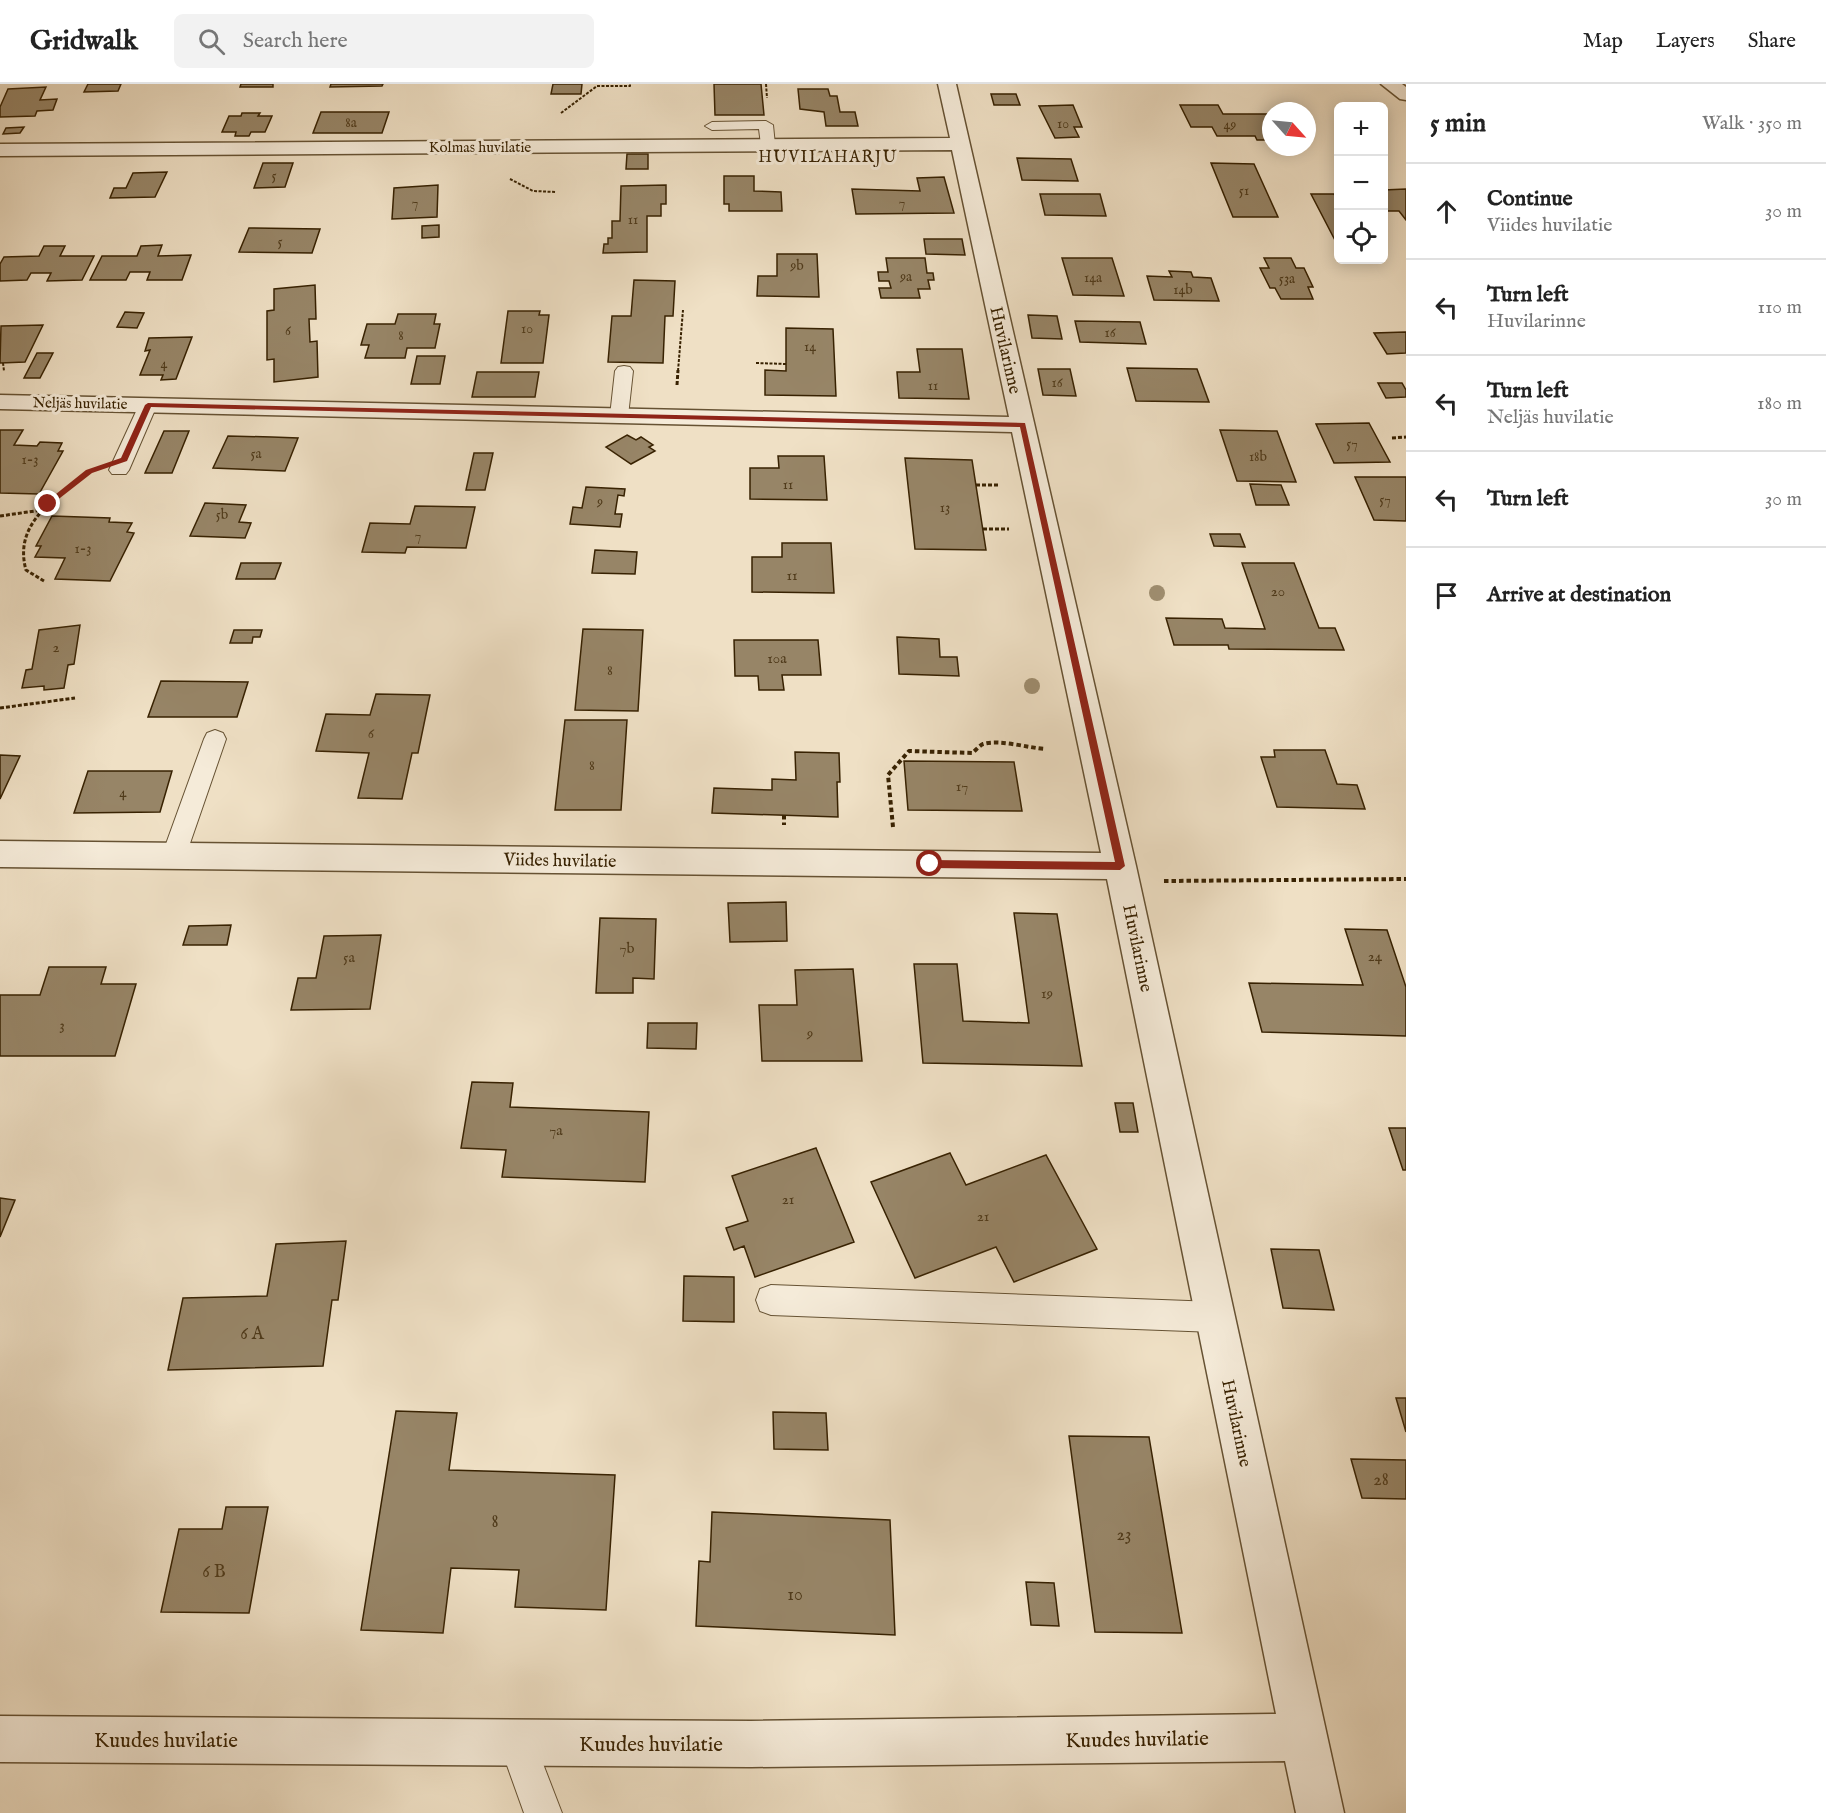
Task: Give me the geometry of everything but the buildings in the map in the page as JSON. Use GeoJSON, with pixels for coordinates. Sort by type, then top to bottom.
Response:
{"type":"FeatureCollection","features":[{"type":"Feature","properties":{"kind":"street","name":"Huvilarinne"},"geometry":{"type":"LineString","coordinates":[[946,84],[1122,874],[1320,1813]]}},
{"type":"Feature","properties":{"kind":"street"},"geometry":{"type":"LineString","coordinates":[[1390,84],[1406,95]]}},
{"type":"Feature","properties":{"kind":"street","name":"Kolmas huvilatie"},"geometry":{"type":"LineString","coordinates":[[0,150],[959,144]]}},
{"type":"Feature","properties":{"kind":"street","name":"Neljäs huvilatie"},"geometry":{"type":"LineString","coordinates":[[0,402],[148,405],[620,404],[1023,425]]}},
{"type":"Feature","properties":{"kind":"street","name":"Viides huvilatie"},"geometry":{"type":"LineString","coordinates":[[0,854],[896,864],[1122,874]]}},
{"type":"Feature","properties":{"kind":"street","name":"Kuudes huvilatie"},"geometry":{"type":"LineString","coordinates":[[0,1739],[751,1744],[1303,1737]]}},
{"type":"Feature","properties":{"kind":"lane"},"geometry":{"type":"LineString","coordinates":[[712,126],[766,125],[768,145]]}},
{"type":"Feature","properties":{"kind":"lane"},"geometry":{"type":"LineString","coordinates":[[620,404],[624,371]]}},
{"type":"Feature","properties":{"kind":"lane"},"geometry":{"type":"LineString","coordinates":[[122,465],[148,405]]}},
{"type":"Feature","properties":{"kind":"lane"},"geometry":{"type":"LineString","coordinates":[[174,855],[215,738]]}},
{"type":"Feature","properties":{"kind":"lane"},"geometry":{"type":"LineString","coordinates":[[771,1300],[1215,1317]]}},
{"type":"Feature","properties":{"kind":"lane"},"geometry":{"type":"LineString","coordinates":[[517,1743],[543,1813]]}},
{"type":"Feature","properties":{"kind":"path"},"geometry":{"type":"LineString","coordinates":[[561,113],[597,86],[630,86],[630,84]]}},
{"type":"Feature","properties":{"kind":"path"},"geometry":{"type":"LineString","coordinates":[[505,176],[533,191],[556,192]]}},
{"type":"Feature","properties":{"kind":"path"},"geometry":{"type":"LineString","coordinates":[[620,404],[677,394],[683,310]]}},
{"type":"Feature","properties":{"kind":"path"},"geometry":{"type":"LineString","coordinates":[[756,363],[786,364]]}},
{"type":"Feature","properties":{"kind":"path"},"geometry":{"type":"LineString","coordinates":[[1392,438],[1406,437]]}},
{"type":"Feature","properties":{"kind":"path"},"geometry":{"type":"LineString","coordinates":[[44,581],[26,570],[22,552],[28,528],[43,510],[89,472],[122,465]]}},
{"type":"Feature","properties":{"kind":"path"},"geometry":{"type":"LineString","coordinates":[[0,516],[43,510]]}},
{"type":"Feature","properties":{"kind":"path"},"geometry":{"type":"LineString","coordinates":[[0,708],[75,698]]}},
{"type":"Feature","properties":{"kind":"path"},"geometry":{"type":"LineString","coordinates":[[896,864],[888,775],[909,752],[972,753],[983,744],[1020,744],[1028,748],[1044,749]]}},
{"type":"Feature","properties":{"kind":"path"},"geometry":{"type":"LineString","coordinates":[[1122,874],[1406,879]]}},
{"type":"Feature","properties":{"kind":"district","name":"HUVILAHARJU"},"geometry":{"type":"Point","coordinates":[828,156]}},
{"type":"Feature","properties":{"kind":"route"},"geometry":{"type":"LineString","coordinates":[[48,504],[89,472],[124,459],[148,405],[1023,425],[1120,866],[930,864]]}}]}
